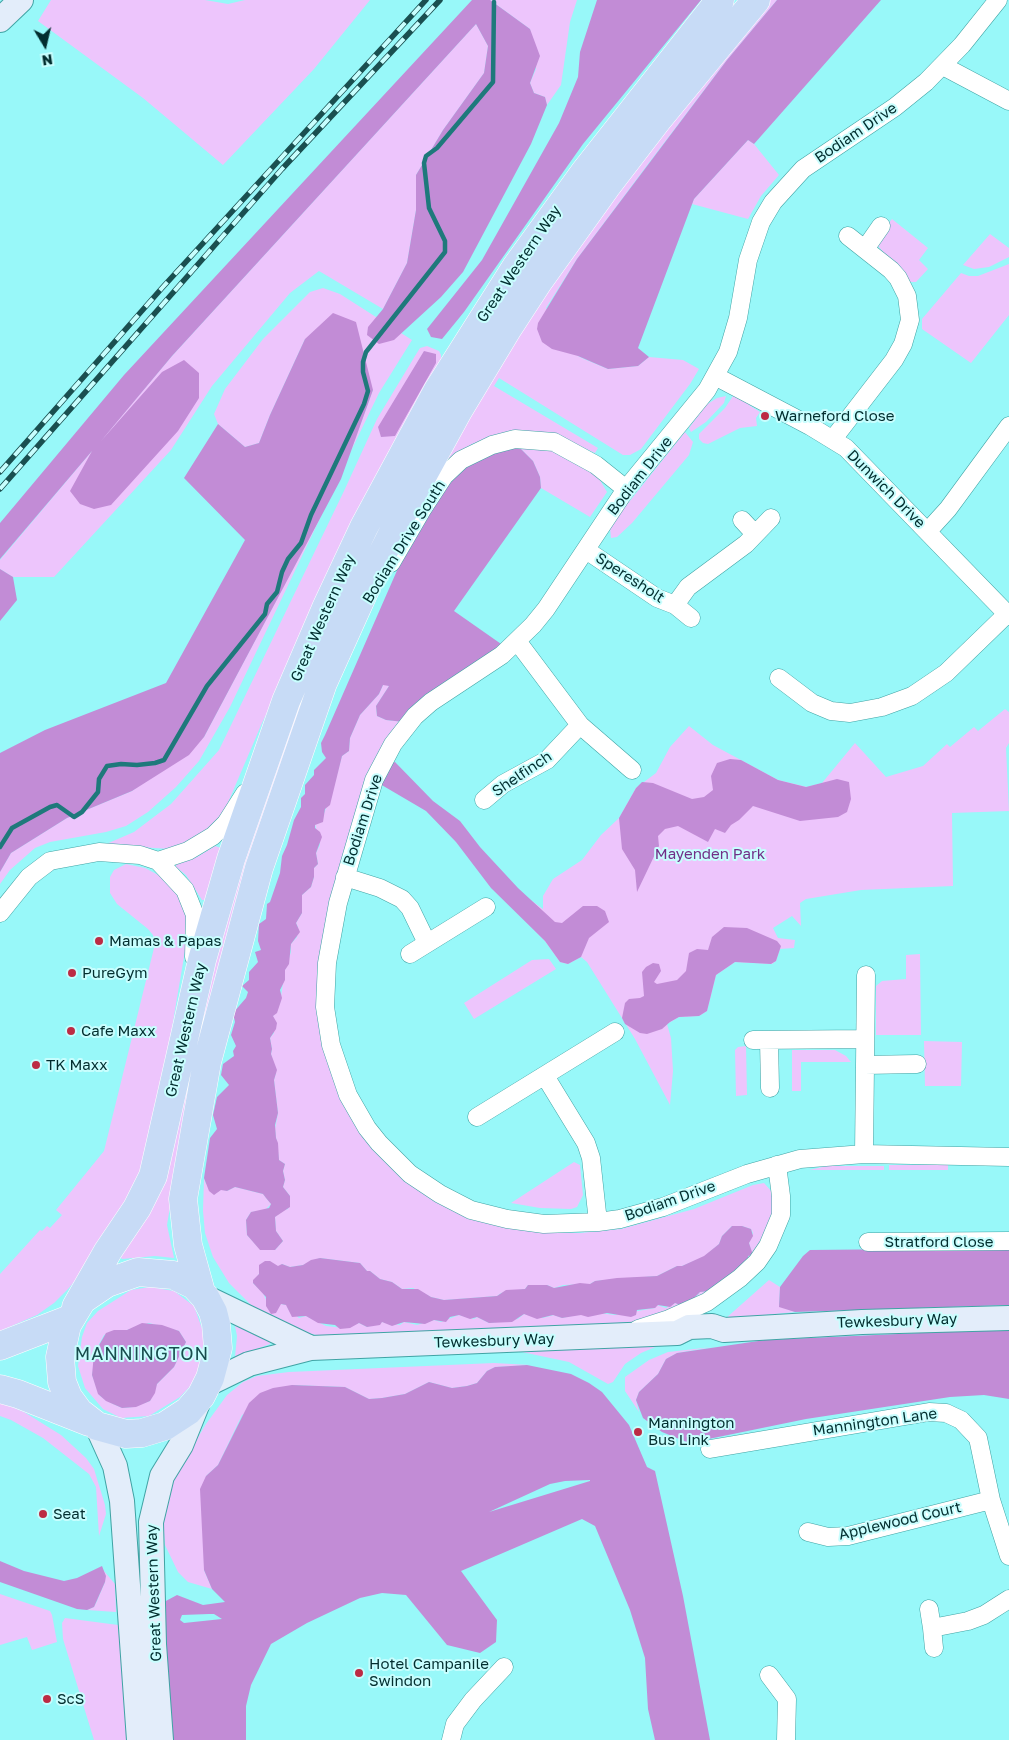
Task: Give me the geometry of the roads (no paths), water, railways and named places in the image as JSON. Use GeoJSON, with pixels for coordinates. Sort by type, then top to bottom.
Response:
{"type":"FeatureCollection","features":[{"type":"Feature","properties":{"kind":"main road"},"geometry":{"type":"LineString","coordinates":[[0,20],[21,0]]}},
{"type":"Feature","properties":{"kind":"main road","name":"Great Western Way"},"geometry":{"type":"LineString","coordinates":[[73,1313],[108,1251],[137,1208],[152,1176],[192,999],[228,868],[262,768],[305,655],[364,527],[404,450],[464,347],[556,210],[622,122],[720,0]]}},
{"type":"Feature","properties":{"kind":"main road","name":"Great Western Way"},"geometry":{"type":"LineString","coordinates":[[203,1294],[188,1244],[183,1199],[207,1062],[259,868],[305,730],[392,535],[458,411],[538,282],[659,118],[756,0]]}},
{"type":"Feature","properties":{"kind":"main road"},"geometry":{"type":"LineString","coordinates":[[0,1389],[18,1394],[94,1425],[126,1434],[151,1430],[183,1416],[204,1390],[217,1358],[218,1337],[213,1312],[203,1294],[186,1280],[173,1276],[138,1272],[107,1283],[88,1295],[73,1313],[61,1346],[62,1382],[72,1404],[94,1425]]}},
{"type":"Feature","properties":{"kind":"main road","name":"Tewkesbury Way"},"geometry":{"type":"LineString","coordinates":[[203,1294],[311,1348]]}},
{"type":"Feature","properties":{"kind":"main road"},"geometry":{"type":"LineString","coordinates":[[0,1346],[73,1313]]}},
{"type":"Feature","properties":{"kind":"main road","name":"Tewkesbury Way"},"geometry":{"type":"LineString","coordinates":[[204,1390],[250,1364],[311,1348],[677,1332],[690,1337],[712,1336],[724,1330],[862,1322],[1009,1318]]}},
{"type":"Feature","properties":{"kind":"main road","name":"Great Western Way"},"geometry":{"type":"LineString","coordinates":[[161,1740],[151,1555],[152,1509],[162,1476],[180,1445],[204,1390]]}},
{"type":"Feature","properties":{"kind":"main road","name":"Great Western Way"},"geometry":{"type":"LineString","coordinates":[[94,1425],[115,1466],[122,1501],[139,1740]]}},
{"type":"Feature","properties":{"kind":"street","name":"Bodiam Drive"},"geometry":{"type":"LineString","coordinates":[[998,0],[943,66],[895,107],[803,169],[773,202],[753,242],[745,271],[734,334],[728,352],[715,376],[681,424],[626,489],[546,609],[502,655],[431,702],[415,716],[393,744],[374,780],[345,878],[331,935],[327,963],[325,1007],[332,1045],[342,1079],[348,1095],[367,1128],[410,1174],[440,1194],[471,1210],[534,1223],[598,1222],[655,1210],[747,1174],[800,1159],[864,1154],[1009,1157]]}},
{"type":"Feature","properties":{"kind":"street"},"geometry":{"type":"LineString","coordinates":[[943,66],[1009,101]]}},
{"type":"Feature","properties":{"kind":"street"},"geometry":{"type":"LineString","coordinates":[[865,249],[882,226]]}},
{"type":"Feature","properties":{"kind":"street"},"geometry":{"type":"LineString","coordinates":[[833,439],[894,360],[903,344],[910,320],[907,296],[898,278],[848,236]]}},
{"type":"Feature","properties":{"kind":"street","name":"Dunwich Drive"},"geometry":{"type":"LineString","coordinates":[[715,376],[833,439],[859,459],[1008,615]]}},
{"type":"Feature","properties":{"kind":"street"},"geometry":{"type":"LineString","coordinates":[[928,531],[948,509],[1009,426]]}},
{"type":"Feature","properties":{"kind":"street","name":"Bodiam Drive South"},"geometry":{"type":"LineString","coordinates":[[348,630],[397,555],[439,483],[461,460],[482,449],[515,439],[554,442],[596,465],[626,489]]}},
{"type":"Feature","properties":{"kind":"street","name":"Speresholt"},"geometry":{"type":"LineString","coordinates":[[675,605],[688,587],[735,552],[771,518]]}},
{"type":"Feature","properties":{"kind":"street"},"geometry":{"type":"LineString","coordinates":[[742,520],[755,534]]}},
{"type":"Feature","properties":{"kind":"street","name":"Speresholt"},"geometry":{"type":"LineString","coordinates":[[586,550],[657,598],[675,605],[691,618]]}},
{"type":"Feature","properties":{"kind":"street"},"geometry":{"type":"LineString","coordinates":[[779,678],[812,703],[831,711],[850,713],[882,707],[912,696],[946,673],[1008,615]]}},
{"type":"Feature","properties":{"kind":"street"},"geometry":{"type":"LineString","coordinates":[[517,641],[580,725],[632,770]]}},
{"type":"Feature","properties":{"kind":"street","name":"Shelfinch"},"geometry":{"type":"LineString","coordinates":[[484,800],[503,784],[547,760],[580,725]]}},
{"type":"Feature","properties":{"kind":"street"},"geometry":{"type":"LineString","coordinates":[[158,861],[188,851],[213,836],[226,823],[262,768]]}},
{"type":"Feature","properties":{"kind":"street"},"geometry":{"type":"LineString","coordinates":[[0,913],[36,870],[57,858],[86,853],[117,852],[130,853],[158,861],[180,882],[195,915],[192,999]]}},
{"type":"Feature","properties":{"kind":"street"},"geometry":{"type":"LineString","coordinates":[[345,878],[380,888],[402,899],[410,908],[428,943]]}},
{"type":"Feature","properties":{"kind":"street"},"geometry":{"type":"LineString","coordinates":[[410,954],[486,907]]}},
{"type":"Feature","properties":{"kind":"street"},"geometry":{"type":"LineString","coordinates":[[864,1154],[866,975]]}},
{"type":"Feature","properties":{"kind":"street"},"geometry":{"type":"LineString","coordinates":[[477,1118],[615,1032]]}},
{"type":"Feature","properties":{"kind":"street"},"geometry":{"type":"LineString","coordinates":[[770,1088],[761,1040],[865,1039]]}},
{"type":"Feature","properties":{"kind":"street"},"geometry":{"type":"LineString","coordinates":[[865,1065],[917,1064]]}},
{"type":"Feature","properties":{"kind":"street"},"geometry":{"type":"LineString","coordinates":[[545,1076],[586,1143],[591,1158],[598,1222]]}},
{"type":"Feature","properties":{"kind":"street"},"geometry":{"type":"LineString","coordinates":[[613,1336],[652,1325],[694,1308],[722,1292],[756,1262],[768,1246],[781,1215],[781,1196],[777,1165]]}},
{"type":"Feature","properties":{"kind":"street","name":"Stratford Close"},"geometry":{"type":"LineString","coordinates":[[868,1242],[1009,1241]]}},
{"type":"Feature","properties":{"kind":"street","name":"Mannington Lane"},"geometry":{"type":"LineString","coordinates":[[710,1449],[839,1426],[939,1412],[961,1420],[978,1438],[991,1500],[1003,1518],[1009,1556]]}},
{"type":"Feature","properties":{"kind":"street","name":"Applewood Court"},"geometry":{"type":"LineString","coordinates":[[808,1532],[828,1537],[848,1536],[991,1500]]}},
{"type":"Feature","properties":{"kind":"street"},"geometry":{"type":"LineString","coordinates":[[932,1628],[968,1622],[984,1615],[1009,1599]]}},
{"type":"Feature","properties":{"kind":"street"},"geometry":{"type":"LineString","coordinates":[[929,1609],[934,1648]]}},
{"type":"Feature","properties":{"kind":"street"},"geometry":{"type":"LineString","coordinates":[[451,1740],[456,1724],[473,1700],[504,1667]]}},
{"type":"Feature","properties":{"kind":"street"},"geometry":{"type":"LineString","coordinates":[[769,1675],[787,1699],[786,1740]]}},
{"type":"Feature","properties":{"kind":"waterway"},"geometry":{"type":"LineString","coordinates":[[0,847],[12,828],[50,807],[57,805],[74,817],[82,812],[98,792],[99,779],[107,766],[121,764],[137,765],[164,760],[207,686],[265,614],[267,604],[277,592],[282,572],[288,559],[301,543],[311,515],[364,404],[368,391],[363,372],[366,352],[445,252],[445,241],[429,208],[424,163],[426,156],[437,148],[493,82],[494,2]]}},
{"type":"Feature","properties":{"kind":"railway"},"geometry":{"type":"LineString","coordinates":[[0,472],[162,288],[426,0]]}},
{"type":"Feature","properties":{"kind":"railway"},"geometry":{"type":"LineString","coordinates":[[0,489],[282,169],[440,0]]}},
{"type":"Feature","properties":{"kind":"place","name":"Warneford Close"},"geometry":{"type":"Point","coordinates":[765,416]}},
{"type":"Feature","properties":{"kind":"place","name":"Mamas & Papas"},"geometry":{"type":"Point","coordinates":[99,941]}},
{"type":"Feature","properties":{"kind":"place","name":"PureGym"},"geometry":{"type":"Point","coordinates":[72,973]}},
{"type":"Feature","properties":{"kind":"place","name":"Cafe Maxx"},"geometry":{"type":"Point","coordinates":[71,1031]}},
{"type":"Feature","properties":{"kind":"place","name":"TK Maxx"},"geometry":{"type":"Point","coordinates":[36,1065]}},
{"type":"Feature","properties":{"kind":"place","name":"Mannington Bus Link"},"geometry":{"type":"Point","coordinates":[638,1432]}},
{"type":"Feature","properties":{"kind":"place","name":"Seat"},"geometry":{"type":"Point","coordinates":[43,1514]}},
{"type":"Feature","properties":{"kind":"place","name":"Hotel Campanile Swindon"},"geometry":{"type":"Point","coordinates":[359,1673]}},
{"type":"Feature","properties":{"kind":"place","name":"ScS"},"geometry":{"type":"Point","coordinates":[47,1699]}},
{"type":"Feature","properties":{"kind":"district","name":"MANNINGTON"},"geometry":{"type":"Point","coordinates":[142,1354]}},
{"type":"Feature","properties":{"kind":"park label","name":"Mayenden Park"},"geometry":{"type":"Point","coordinates":[710,854]}}]}
